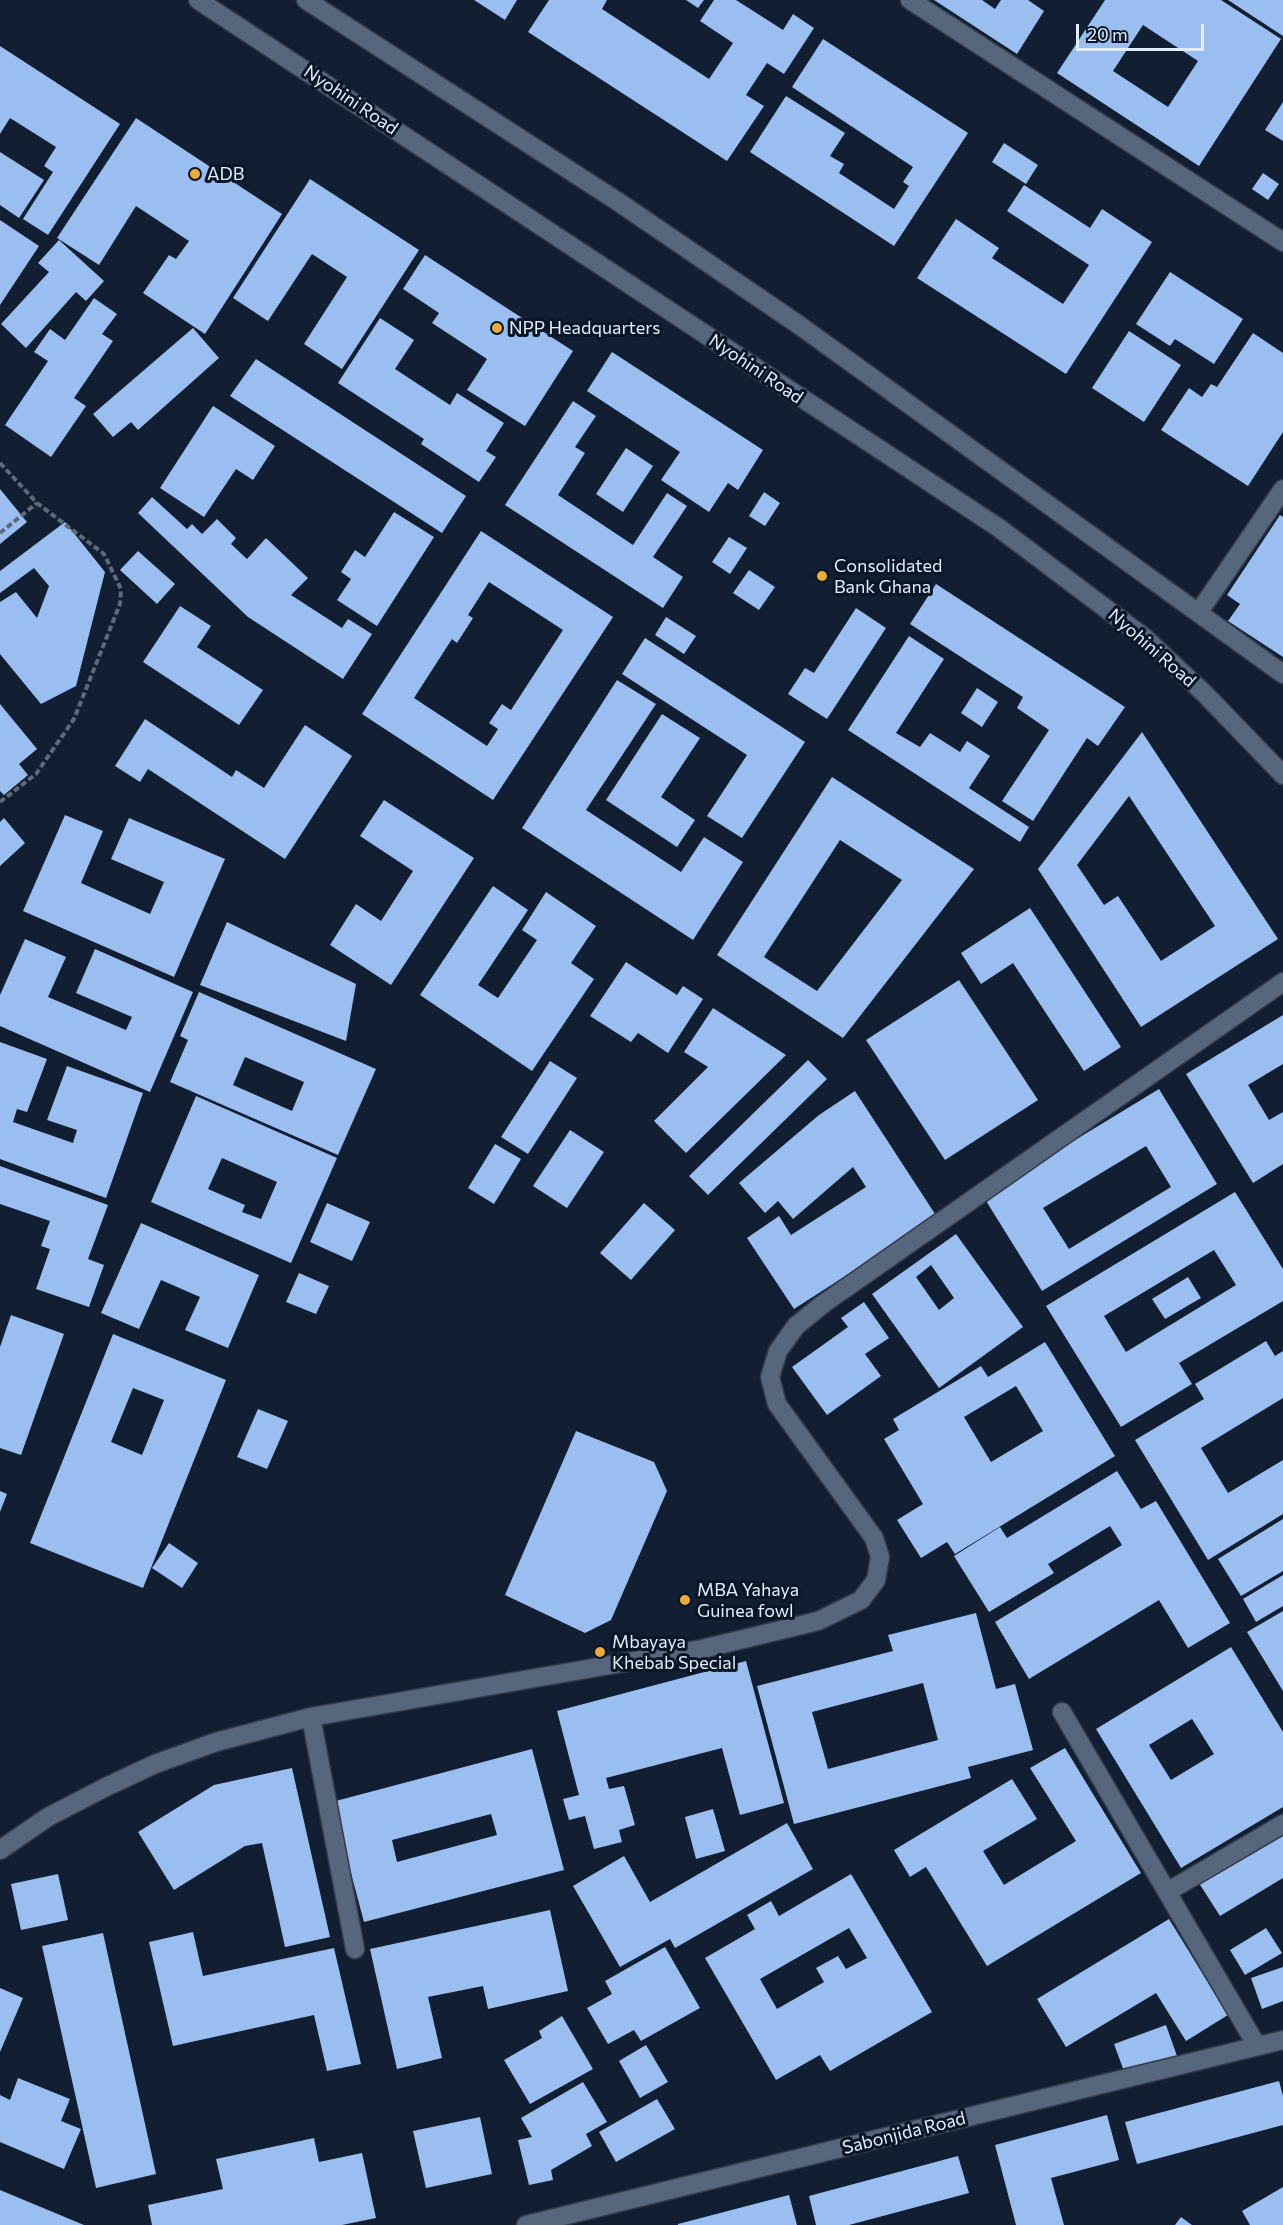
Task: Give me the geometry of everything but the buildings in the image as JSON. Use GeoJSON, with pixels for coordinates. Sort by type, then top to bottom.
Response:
{"type":"FeatureCollection","features":[{"type":"Feature","properties":{"kind":"street","name":"Nyohini Road"},"geometry":{"type":"LineString","coordinates":[[198,0],[999,528],[1145,638],[1205,694],[1283,775]]}},
{"type":"Feature","properties":{"kind":"street"},"geometry":{"type":"LineString","coordinates":[[306,0],[617,201],[789,318],[1283,674]]}},
{"type":"Feature","properties":{"kind":"street"},"geometry":{"type":"LineString","coordinates":[[910,0],[1283,242]]}},
{"type":"Feature","properties":{"kind":"street"},"geometry":{"type":"LineString","coordinates":[[1199,612],[1283,489]]}},
{"type":"Feature","properties":{"kind":"street"},"geometry":{"type":"LineString","coordinates":[[1,1848],[48,1816],[155,1764],[216,1742],[311,1717],[702,1649],[818,1621],[861,1600],[876,1580],[880,1557],[874,1538],[777,1404],[770,1377],[778,1351],[796,1326],[824,1304],[1283,982]]}},
{"type":"Feature","properties":{"kind":"street"},"geometry":{"type":"LineString","coordinates":[[1062,1712],[1257,2046]]}},
{"type":"Feature","properties":{"kind":"street"},"geometry":{"type":"LineString","coordinates":[[311,1717],[355,1949]]}},
{"type":"Feature","properties":{"kind":"street"},"geometry":{"type":"LineString","coordinates":[[1167,1892],[1283,1824]]}},
{"type":"Feature","properties":{"kind":"street","name":"Sabonjida Road"},"geometry":{"type":"LineString","coordinates":[[526,2225],[1283,2040]]}},
{"type":"Feature","properties":{"kind":"path"},"geometry":{"type":"LineString","coordinates":[[0,463],[37,503],[104,554],[122,589],[120,604],[74,719],[36,774],[0,802]]}},
{"type":"Feature","properties":{"kind":"path"},"geometry":{"type":"LineString","coordinates":[[0,533],[37,503]]}},
{"type":"Feature","properties":{"kind":"place","name":"ADB"},"geometry":{"type":"Point","coordinates":[195,174]}},
{"type":"Feature","properties":{"kind":"place","name":"NPP Headquarters"},"geometry":{"type":"Point","coordinates":[497,328]}},
{"type":"Feature","properties":{"kind":"place","name":"Consolidated Bank Ghana"},"geometry":{"type":"Point","coordinates":[822,576]}},
{"type":"Feature","properties":{"kind":"place","name":"MBA Yahaya Guinea fowl"},"geometry":{"type":"Point","coordinates":[685,1600]}},
{"type":"Feature","properties":{"kind":"place","name":"Mbayaya Khebab Special"},"geometry":{"type":"Point","coordinates":[600,1652]}}]}
